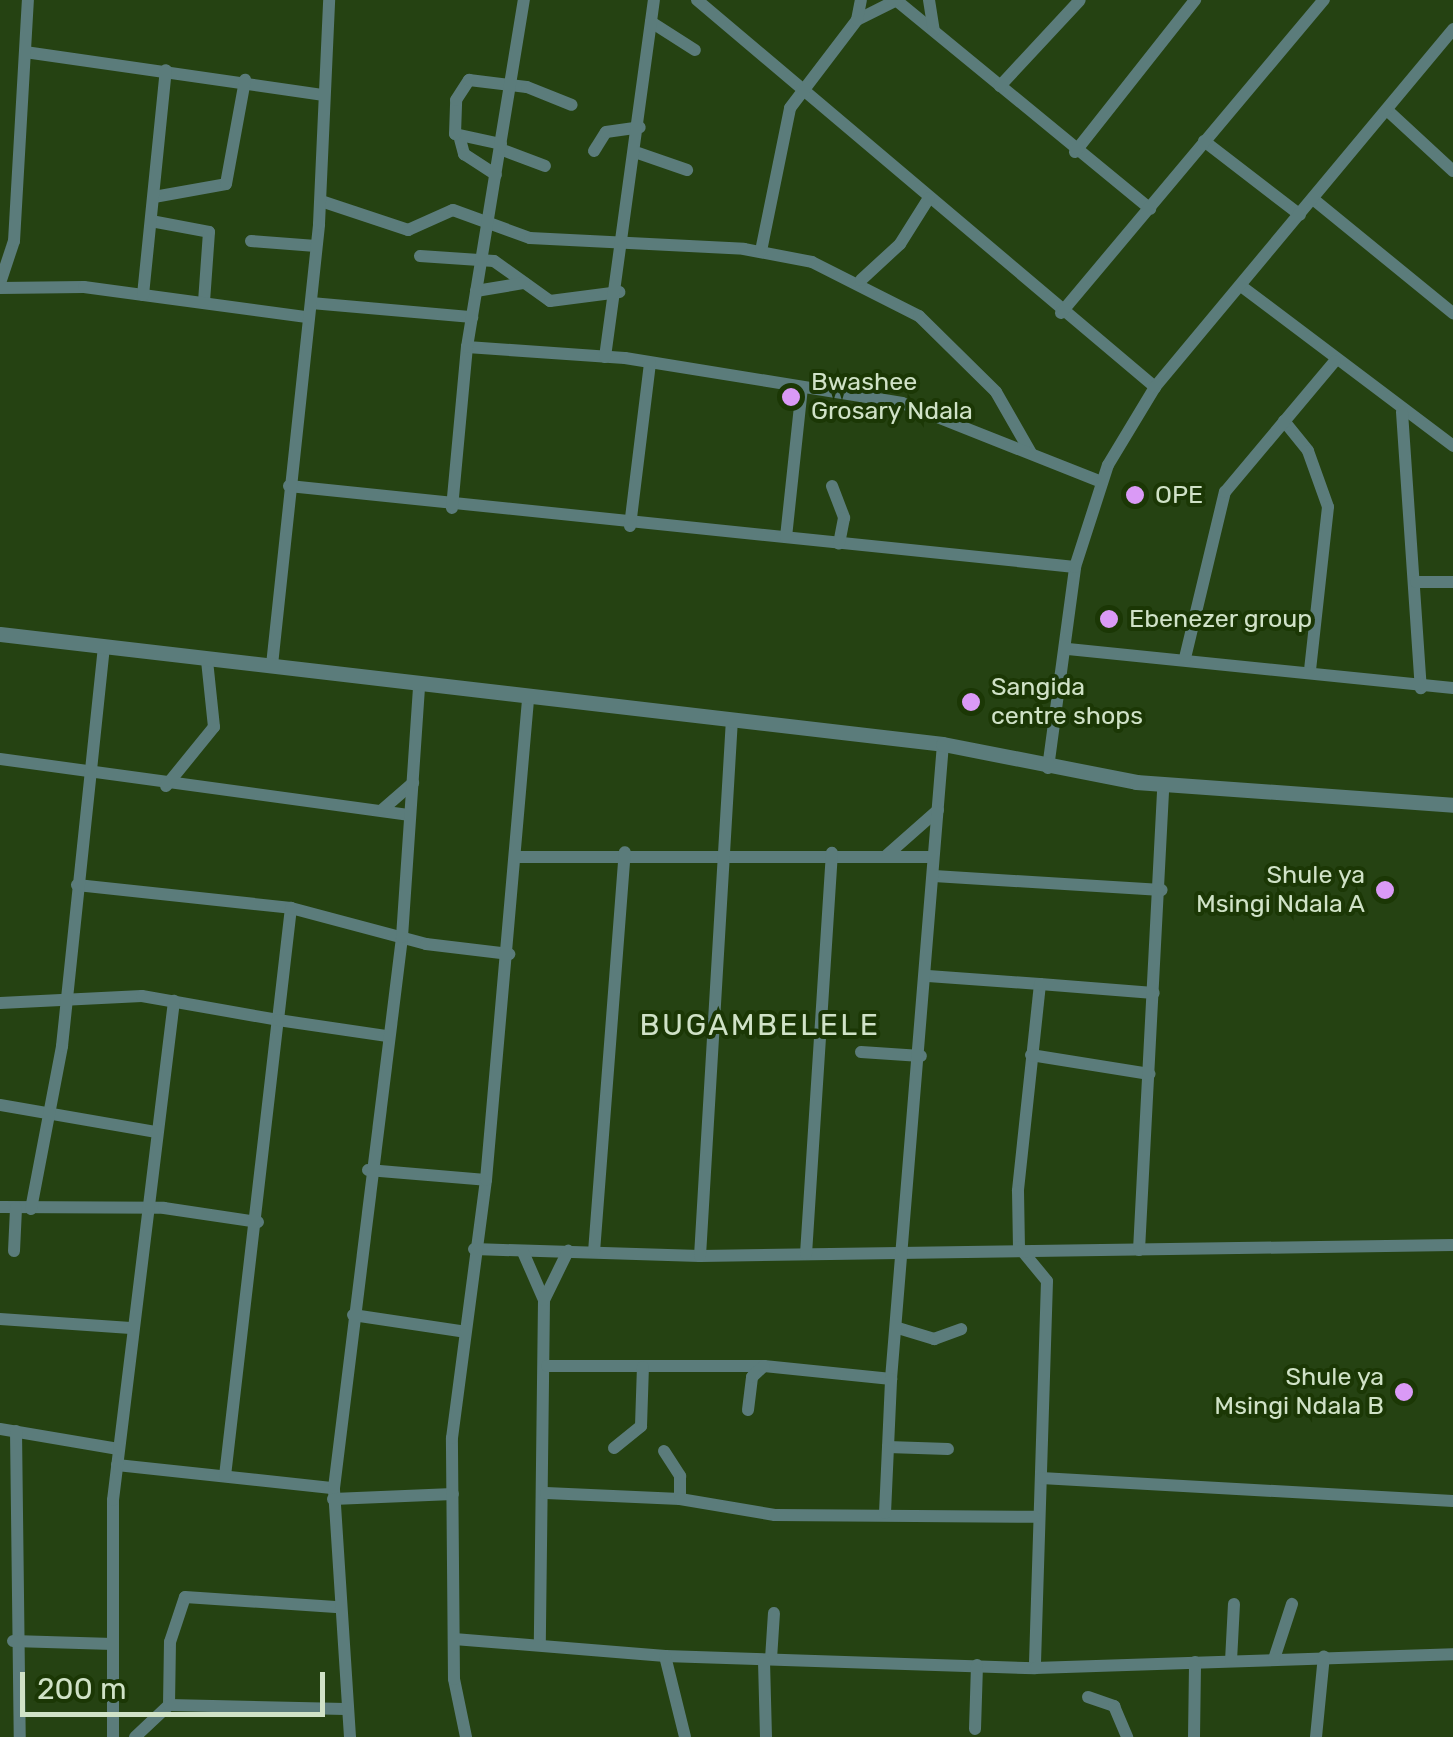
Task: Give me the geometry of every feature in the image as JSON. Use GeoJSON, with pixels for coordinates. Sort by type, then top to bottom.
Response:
{"type":"FeatureCollection","features":[{"type":"Feature","properties":{"kind":"street"},"geometry":{"type":"LineString","coordinates":[[28,0],[12,266],[0,286],[144,295],[305,316]]}},
{"type":"Feature","properties":{"kind":"street"},"geometry":{"type":"LineString","coordinates":[[452,508],[467,347],[524,0]]}},
{"type":"Feature","properties":{"kind":"street"},"geometry":{"type":"LineString","coordinates":[[606,356],[627,240],[654,0]]}},
{"type":"Feature","properties":{"kind":"street"},"geometry":{"type":"LineString","coordinates":[[697,0],[1061,313],[1154,386]]}},
{"type":"Feature","properties":{"kind":"street"},"geometry":{"type":"LineString","coordinates":[[857,20],[861,0]]}},
{"type":"Feature","properties":{"kind":"street"},"geometry":{"type":"LineString","coordinates":[[761,250],[800,86],[857,20],[897,0],[1075,152],[1150,209]]}},
{"type":"Feature","properties":{"kind":"street"},"geometry":{"type":"LineString","coordinates":[[929,0],[934,31]]}},
{"type":"Feature","properties":{"kind":"street"},"geometry":{"type":"LineString","coordinates":[[1000,86],[1080,0]]}},
{"type":"Feature","properties":{"kind":"street"},"geometry":{"type":"LineString","coordinates":[[1075,152],[1195,0]]}},
{"type":"Feature","properties":{"kind":"street"},"geometry":{"type":"LineString","coordinates":[[1061,313],[1324,0]]}},
{"type":"Feature","properties":{"kind":"street"},"geometry":{"type":"LineString","coordinates":[[272,665],[305,316],[311,303],[320,201],[324,1]]}},
{"type":"Feature","properties":{"kind":"street"},"geometry":{"type":"LineString","coordinates":[[651,22],[695,50]]}},
{"type":"Feature","properties":{"kind":"street"},"geometry":{"type":"LineString","coordinates":[[1048,768],[1068,648],[1075,567],[1102,482],[1154,386],[1242,286],[1453,29]]}},
{"type":"Feature","properties":{"kind":"street"},"geometry":{"type":"LineString","coordinates":[[25,52],[245,80],[324,95]]}},
{"type":"Feature","properties":{"kind":"street"},"geometry":{"type":"LineString","coordinates":[[144,295],[166,70]]}},
{"type":"Feature","properties":{"kind":"street"},"geometry":{"type":"LineString","coordinates":[[154,197],[226,184],[245,80]]}},
{"type":"Feature","properties":{"kind":"street"},"geometry":{"type":"LineString","coordinates":[[496,175],[464,154],[454,113],[469,80],[512,84],[572,105]]}},
{"type":"Feature","properties":{"kind":"street"},"geometry":{"type":"LineString","coordinates":[[1387,110],[1453,171]]}},
{"type":"Feature","properties":{"kind":"street"},"geometry":{"type":"LineString","coordinates":[[594,151],[606,132],[640,127]]}},
{"type":"Feature","properties":{"kind":"street"},"geometry":{"type":"LineString","coordinates":[[460,139],[501,147],[545,166]]}},
{"type":"Feature","properties":{"kind":"street"},"geometry":{"type":"LineString","coordinates":[[1204,140],[1300,215]]}},
{"type":"Feature","properties":{"kind":"street"},"geometry":{"type":"LineString","coordinates":[[638,153],[686,170]]}},
{"type":"Feature","properties":{"kind":"street"},"geometry":{"type":"LineString","coordinates":[[861,280],[900,244],[928,198]]}},
{"type":"Feature","properties":{"kind":"street"},"geometry":{"type":"LineString","coordinates":[[1314,199],[1453,313]]}},
{"type":"Feature","properties":{"kind":"street"},"geometry":{"type":"LineString","coordinates":[[320,201],[408,230],[453,210],[530,238],[627,240],[761,250],[861,280],[965,358],[1030,452]]}},
{"type":"Feature","properties":{"kind":"street"},"geometry":{"type":"LineString","coordinates":[[151,220],[209,232],[204,302]]}},
{"type":"Feature","properties":{"kind":"street"},"geometry":{"type":"LineString","coordinates":[[252,242],[316,246]]}},
{"type":"Feature","properties":{"kind":"street"},"geometry":{"type":"LineString","coordinates":[[420,256],[480,258],[560,302],[619,292]]}},
{"type":"Feature","properties":{"kind":"street"},"geometry":{"type":"LineString","coordinates":[[476,291],[524,283]]}},
{"type":"Feature","properties":{"kind":"street"},"geometry":{"type":"LineString","coordinates":[[1242,286],[1402,412],[1453,446]]}},
{"type":"Feature","properties":{"kind":"street"},"geometry":{"type":"LineString","coordinates":[[311,303],[472,318]]}},
{"type":"Feature","properties":{"kind":"street"},"geometry":{"type":"LineString","coordinates":[[467,347],[606,356],[902,403],[1102,482]]}},
{"type":"Feature","properties":{"kind":"street"},"geometry":{"type":"LineString","coordinates":[[1185,658],[1225,492],[1335,361]]}},
{"type":"Feature","properties":{"kind":"street"},"geometry":{"type":"LineString","coordinates":[[630,526],[650,363]]}},
{"type":"Feature","properties":{"kind":"street"},"geometry":{"type":"LineString","coordinates":[[786,537],[802,388]]}},
{"type":"Feature","properties":{"kind":"street"},"geometry":{"type":"LineString","coordinates":[[1402,412],[1422,688]]}},
{"type":"Feature","properties":{"kind":"street"},"geometry":{"type":"LineString","coordinates":[[1284,421],[1316,466],[1328,507],[1310,671]]}},
{"type":"Feature","properties":{"kind":"street"},"geometry":{"type":"LineString","coordinates":[[289,486],[452,508],[1075,567]]}},
{"type":"Feature","properties":{"kind":"street"},"geometry":{"type":"LineString","coordinates":[[832,486],[844,518],[838,544]]}},
{"type":"Feature","properties":{"kind":"street"},"geometry":{"type":"LineString","coordinates":[[1416,582],[1453,582]]}},
{"type":"Feature","properties":{"kind":"street"},"geometry":{"type":"LineString","coordinates":[[0,634],[272,665],[418,688],[943,744],[1048,768],[1164,785],[1453,805]]}},
{"type":"Feature","properties":{"kind":"street"},"geometry":{"type":"LineString","coordinates":[[14,1250],[49,1108],[104,647]]}},
{"type":"Feature","properties":{"kind":"street"},"geometry":{"type":"LineString","coordinates":[[1068,648],[1310,671],[1422,688],[1453,688]]}},
{"type":"Feature","properties":{"kind":"street"},"geometry":{"type":"LineString","coordinates":[[166,786],[214,726],[207,660]]}},
{"type":"Feature","properties":{"kind":"street"},"geometry":{"type":"LineString","coordinates":[[350,1737],[336,1608],[334,1494],[368,1170],[402,937],[418,688]]}},
{"type":"Feature","properties":{"kind":"street"},"geometry":{"type":"LineString","coordinates":[[466,1737],[454,1639],[453,1494],[460,1331],[486,1180],[509,954],[528,698]]}},
{"type":"Feature","properties":{"kind":"street"},"geometry":{"type":"LineString","coordinates":[[700,1256],[731,850],[732,719]]}},
{"type":"Feature","properties":{"kind":"street"},"geometry":{"type":"LineString","coordinates":[[885,1513],[890,1379],[898,1328],[901,1252],[928,976],[943,744]]}},
{"type":"Feature","properties":{"kind":"street"},"geometry":{"type":"LineString","coordinates":[[0,759],[166,786],[408,814]]}},
{"type":"Feature","properties":{"kind":"street"},"geometry":{"type":"LineString","coordinates":[[383,809],[413,783]]}},
{"type":"Feature","properties":{"kind":"street"},"geometry":{"type":"LineString","coordinates":[[1139,1250],[1162,890],[1164,785]]}},
{"type":"Feature","properties":{"kind":"street"},"geometry":{"type":"LineString","coordinates":[[888,855],[939,808]]}},
{"type":"Feature","properties":{"kind":"street"},"geometry":{"type":"LineString","coordinates":[[516,857],[731,850],[933,857]]}},
{"type":"Feature","properties":{"kind":"street"},"geometry":{"type":"LineString","coordinates":[[594,1252],[625,852]]}},
{"type":"Feature","properties":{"kind":"street"},"geometry":{"type":"LineString","coordinates":[[806,1254],[832,853]]}},
{"type":"Feature","properties":{"kind":"street"},"geometry":{"type":"LineString","coordinates":[[934,876],[1162,890]]}},
{"type":"Feature","properties":{"kind":"street"},"geometry":{"type":"LineString","coordinates":[[77,886],[290,908],[402,937],[509,954]]}},
{"type":"Feature","properties":{"kind":"street"},"geometry":{"type":"LineString","coordinates":[[225,1476],[258,1222],[290,908]]}},
{"type":"Feature","properties":{"kind":"street"},"geometry":{"type":"LineString","coordinates":[[928,976],[1154,993]]}},
{"type":"Feature","properties":{"kind":"street"},"geometry":{"type":"LineString","coordinates":[[1040,984],[1031,1056],[1019,1247],[1044,1271]]}},
{"type":"Feature","properties":{"kind":"street"},"geometry":{"type":"LineString","coordinates":[[0,1003],[174,1001],[386,1036]]}},
{"type":"Feature","properties":{"kind":"street"},"geometry":{"type":"LineString","coordinates":[[113,1737],[118,1450],[144,1207],[174,1001]]}},
{"type":"Feature","properties":{"kind":"street"},"geometry":{"type":"LineString","coordinates":[[861,1052],[921,1056]]}},
{"type":"Feature","properties":{"kind":"street"},"geometry":{"type":"LineString","coordinates":[[1031,1056],[1149,1074]]}},
{"type":"Feature","properties":{"kind":"street"},"geometry":{"type":"LineString","coordinates":[[0,1105],[49,1108],[156,1132]]}},
{"type":"Feature","properties":{"kind":"street"},"geometry":{"type":"LineString","coordinates":[[368,1170],[486,1180]]}},
{"type":"Feature","properties":{"kind":"street"},"geometry":{"type":"LineString","coordinates":[[0,1207],[144,1207],[258,1222]]}},
{"type":"Feature","properties":{"kind":"street"},"geometry":{"type":"LineString","coordinates":[[474,1249],[700,1256],[1019,1247],[1053,1251],[1453,1245]]}},
{"type":"Feature","properties":{"kind":"street"},"geometry":{"type":"LineString","coordinates":[[544,1300],[568,1251]]}},
{"type":"Feature","properties":{"kind":"street"},"geometry":{"type":"LineString","coordinates":[[1035,1668],[1034,1517],[1041,1478],[1044,1271],[1053,1251]]}},
{"type":"Feature","properties":{"kind":"street"},"geometry":{"type":"LineString","coordinates":[[523,1252],[544,1300],[547,1366],[540,1642]]}},
{"type":"Feature","properties":{"kind":"street"},"geometry":{"type":"LineString","coordinates":[[353,1315],[460,1331]]}},
{"type":"Feature","properties":{"kind":"street"},"geometry":{"type":"LineString","coordinates":[[0,1319],[131,1328]]}},
{"type":"Feature","properties":{"kind":"street"},"geometry":{"type":"LineString","coordinates":[[898,1328],[934,1339],[961,1329]]}},
{"type":"Feature","properties":{"kind":"street"},"geometry":{"type":"LineString","coordinates":[[547,1366],[764,1366],[890,1379]]}},
{"type":"Feature","properties":{"kind":"street"},"geometry":{"type":"LineString","coordinates":[[614,1448],[642,1426],[643,1366]]}},
{"type":"Feature","properties":{"kind":"street"},"geometry":{"type":"LineString","coordinates":[[748,1410],[752,1377],[764,1366]]}},
{"type":"Feature","properties":{"kind":"street"},"geometry":{"type":"LineString","coordinates":[[0,1429],[118,1450]]}},
{"type":"Feature","properties":{"kind":"street"},"geometry":{"type":"LineString","coordinates":[[16,1430],[13,1641],[20,1737]]}},
{"type":"Feature","properties":{"kind":"street"},"geometry":{"type":"LineString","coordinates":[[888,1447],[948,1450]]}},
{"type":"Feature","properties":{"kind":"street"},"geometry":{"type":"LineString","coordinates":[[664,1450],[680,1476],[680,1499]]}},
{"type":"Feature","properties":{"kind":"street"},"geometry":{"type":"LineString","coordinates":[[117,1464],[334,1494],[453,1494]]}},
{"type":"Feature","properties":{"kind":"street"},"geometry":{"type":"LineString","coordinates":[[1041,1478],[1453,1501]]}},
{"type":"Feature","properties":{"kind":"street"},"geometry":{"type":"LineString","coordinates":[[546,1493],[680,1499],[775,1516],[885,1513],[1034,1517]]}},
{"type":"Feature","properties":{"kind":"street"},"geometry":{"type":"LineString","coordinates":[[136,1737],[169,1704],[170,1642],[185,1596],[336,1608]]}},
{"type":"Feature","properties":{"kind":"street"},"geometry":{"type":"LineString","coordinates":[[1232,1661],[1234,1604]]}},
{"type":"Feature","properties":{"kind":"street"},"geometry":{"type":"LineString","coordinates":[[1274,1659],[1292,1604]]}},
{"type":"Feature","properties":{"kind":"street"},"geometry":{"type":"LineString","coordinates":[[766,1737],[774,1613]]}},
{"type":"Feature","properties":{"kind":"street"},"geometry":{"type":"LineString","coordinates":[[454,1639],[540,1642],[665,1656],[1035,1668],[1453,1654]]}},
{"type":"Feature","properties":{"kind":"street"},"geometry":{"type":"LineString","coordinates":[[13,1641],[113,1644]]}},
{"type":"Feature","properties":{"kind":"street"},"geometry":{"type":"LineString","coordinates":[[665,1656],[686,1737]]}},
{"type":"Feature","properties":{"kind":"street"},"geometry":{"type":"LineString","coordinates":[[1316,1737],[1324,1656]]}},
{"type":"Feature","properties":{"kind":"street"},"geometry":{"type":"LineString","coordinates":[[1194,1737],[1195,1662]]}},
{"type":"Feature","properties":{"kind":"street"},"geometry":{"type":"LineString","coordinates":[[976,1729],[977,1665]]}},
{"type":"Feature","properties":{"kind":"street"},"geometry":{"type":"LineString","coordinates":[[1088,1697],[1114,1706],[1127,1737]]}},
{"type":"Feature","properties":{"kind":"street"},"geometry":{"type":"LineString","coordinates":[[169,1704],[344,1709]]}},
{"type":"Feature","properties":{"kind":"place","name":"Bwashee Grosary Ndala"},"geometry":{"type":"Point","coordinates":[791,397]}},
{"type":"Feature","properties":{"kind":"place","name":"OPE"},"geometry":{"type":"Point","coordinates":[1135,495]}},
{"type":"Feature","properties":{"kind":"place","name":"Ebenezer group"},"geometry":{"type":"Point","coordinates":[1109,619]}},
{"type":"Feature","properties":{"kind":"place","name":"Sangida centre shops"},"geometry":{"type":"Point","coordinates":[971,702]}},
{"type":"Feature","properties":{"kind":"place","name":"Shule ya Msingi Ndala A"},"geometry":{"type":"Point","coordinates":[1385,890]}},
{"type":"Feature","properties":{"kind":"place","name":"Shule ya Msingi Ndala B"},"geometry":{"type":"Point","coordinates":[1404,1392]}},
{"type":"Feature","properties":{"kind":"district","name":"BUGAMBELELE"},"geometry":{"type":"Point","coordinates":[760,1025]}}]}
